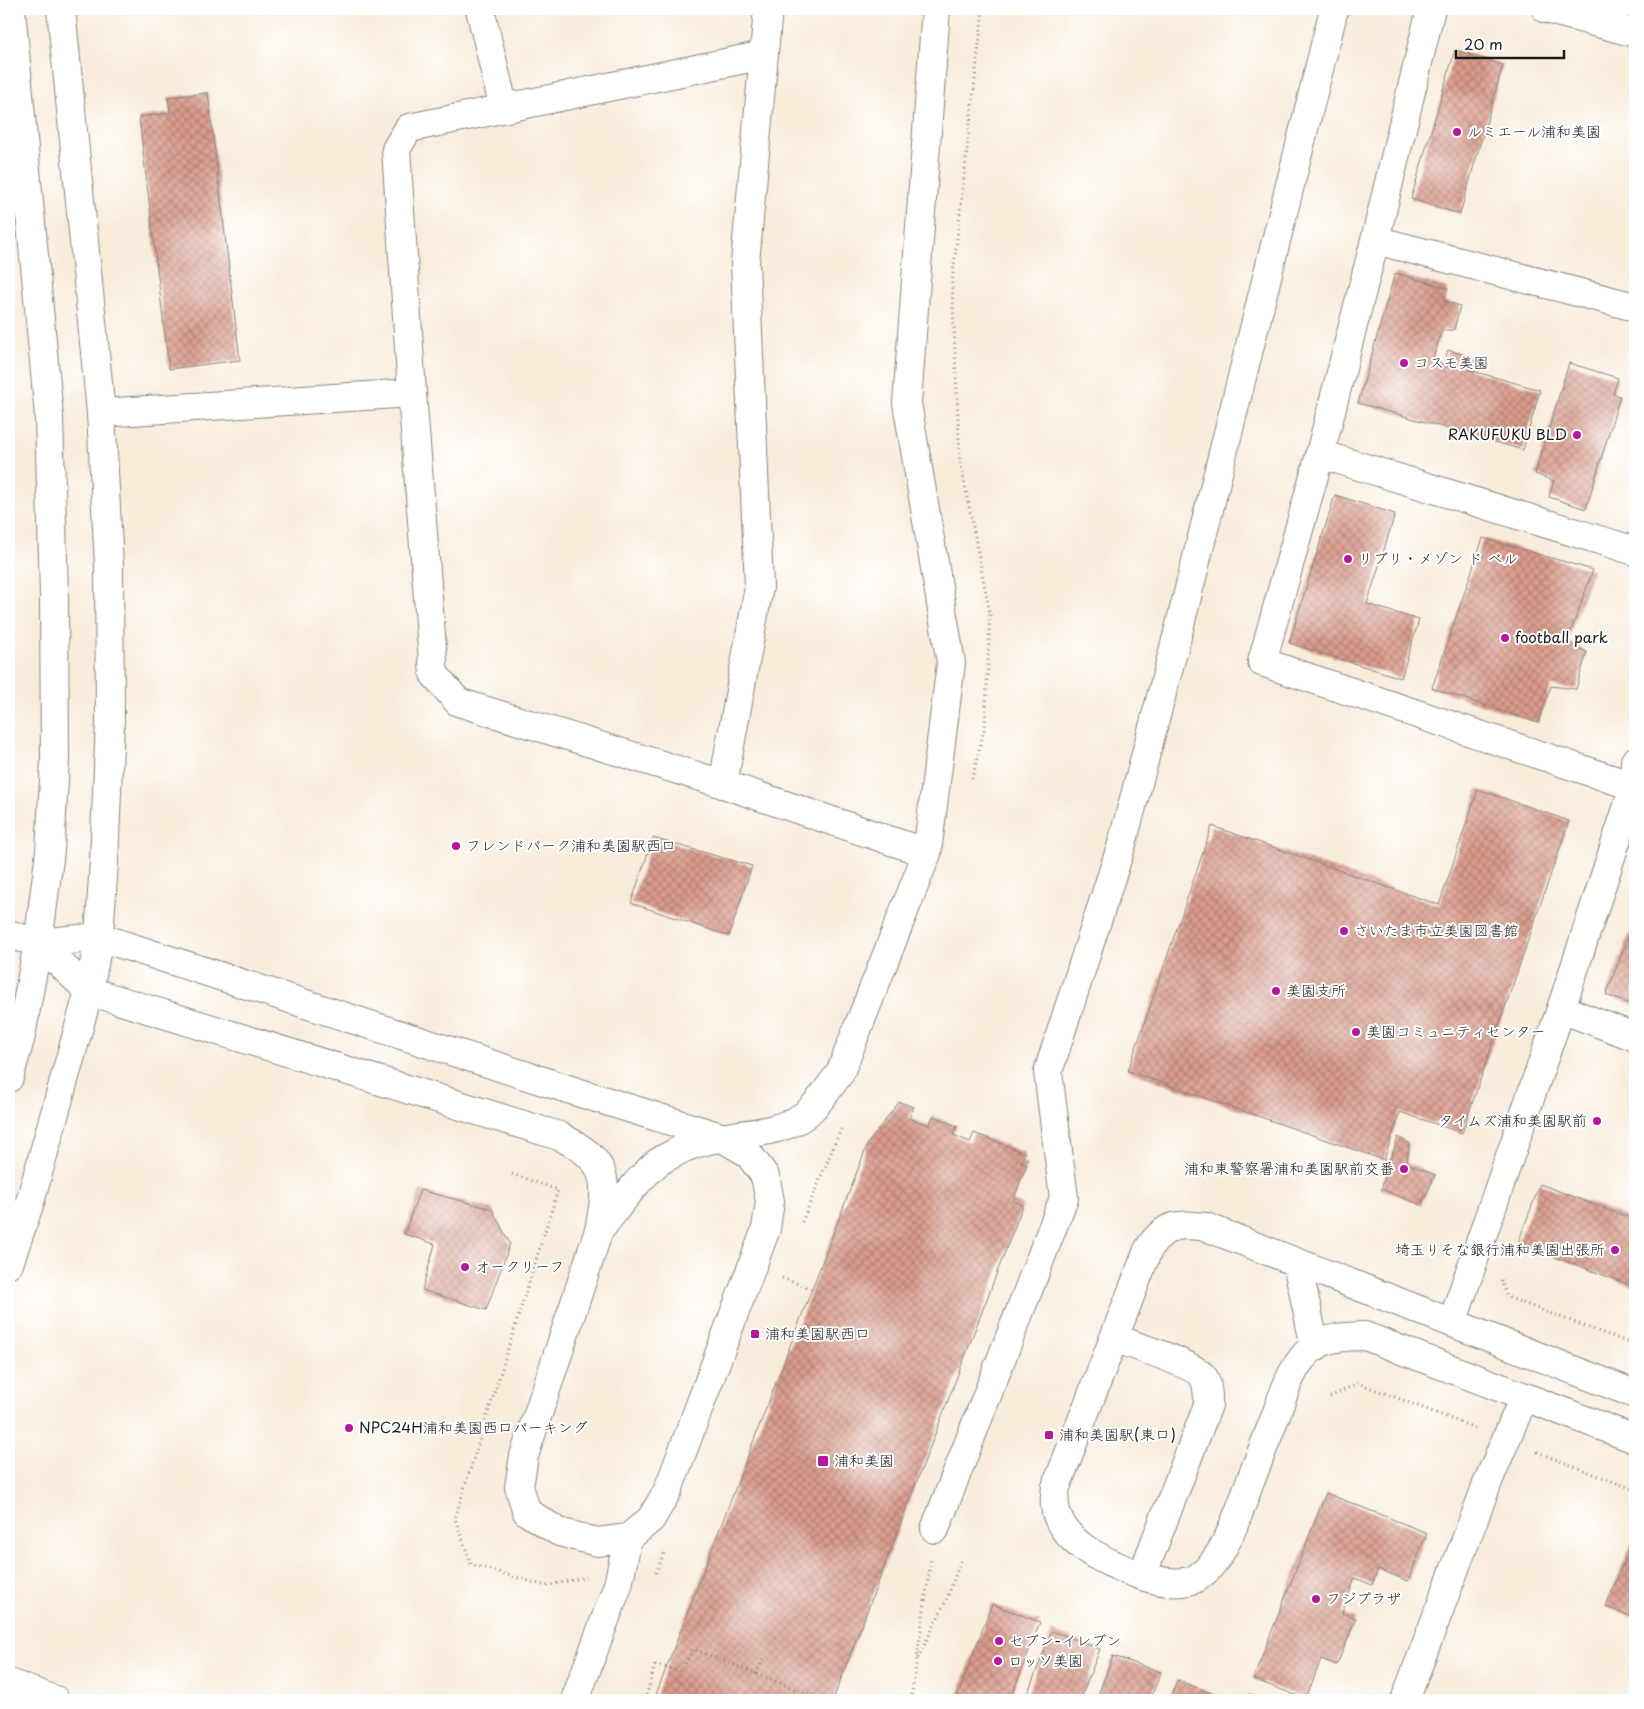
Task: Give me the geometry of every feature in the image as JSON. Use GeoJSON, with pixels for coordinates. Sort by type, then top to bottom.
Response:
{"type":"FeatureCollection","features":[{"type":"Feature","properties":{"kind":"street"},"geometry":{"type":"LineString","coordinates":[[9,1078],[21,1036],[38,943],[50,851],[54,760],[54,595],[49,416],[11,9]]}},
{"type":"Feature","properties":{"kind":"street"},"geometry":{"type":"LineString","coordinates":[[9,1264],[30,1202],[89,991],[99,937],[110,722],[109,566],[100,413],[61,9]]}},
{"type":"Feature","properties":{"kind":"street"},"geometry":{"type":"LineString","coordinates":[[480,9],[504,109]]}},
{"type":"Feature","properties":{"kind":"street"},"geometry":{"type":"LineString","coordinates":[[723,784],[759,588],[745,263],[768,9]]}},
{"type":"Feature","properties":{"kind":"street"},"geometry":{"type":"LineString","coordinates":[[599,1230],[628,1194],[658,1162],[682,1148],[721,1137],[774,1128],[803,1117],[821,1097],[840,1073],[927,853],[951,663],[906,403],[936,9]]}},
{"type":"Feature","properties":{"kind":"street"},"geometry":{"type":"LineString","coordinates":[[935,1529],[1064,1198],[1048,1072],[1119,853],[1129,816],[1178,630],[1334,9]]}},
{"type":"Feature","properties":{"kind":"street"},"geometry":{"type":"LineString","coordinates":[[1432,9],[1376,240],[1320,454],[1262,662],[1635,779],[1561,1009],[1452,1323]]}},
{"type":"Feature","properties":{"kind":"street"},"geometry":{"type":"LineString","coordinates":[[1546,9],[1635,32]]}},
{"type":"Feature","properties":{"kind":"street"},"geometry":{"type":"LineString","coordinates":[[764,55],[409,128],[396,149],[412,393],[434,674],[458,702],[723,784],[927,853]]}},
{"type":"Feature","properties":{"kind":"street"},"geometry":{"type":"LineString","coordinates":[[1376,240],[1635,307]]}},
{"type":"Feature","properties":{"kind":"street"},"geometry":{"type":"LineString","coordinates":[[100,413],[412,393]]}},
{"type":"Feature","properties":{"kind":"street"},"geometry":{"type":"LineString","coordinates":[[1320,454],[1635,551]]}},
{"type":"Feature","properties":{"kind":"street"},"geometry":{"type":"LineString","coordinates":[[9,934],[38,943],[99,937],[721,1137],[748,1153],[765,1176],[770,1201],[766,1229],[668,1490],[651,1519],[628,1538],[597,1542],[559,1532],[527,1512],[519,1487],[524,1456],[599,1230],[605,1201],[604,1180],[594,1160],[578,1145],[559,1136],[89,991],[38,943]]}},
{"type":"Feature","properties":{"kind":"street"},"geometry":{"type":"LineString","coordinates":[[1561,1009],[1635,1037]]}},
{"type":"Feature","properties":{"kind":"street"},"geometry":{"type":"LineString","coordinates":[[1635,1394],[1206,1227],[1185,1224],[1168,1228],[1156,1237],[1148,1250],[1056,1487],[1055,1507],[1063,1527],[1074,1541],[1095,1556],[1154,1580],[1180,1582],[1196,1578],[1214,1562],[1231,1532],[1285,1390],[1301,1359],[1315,1346],[1338,1337],[1365,1336],[1635,1439]]}},
{"type":"Feature","properties":{"kind":"street"},"geometry":{"type":"LineString","coordinates":[[1298,1262],[1315,1346]]}},
{"type":"Feature","properties":{"kind":"street"},"geometry":{"type":"LineString","coordinates":[[1114,1338],[1192,1367],[1204,1377],[1208,1390],[1208,1405],[1142,1576]]}},
{"type":"Feature","properties":{"kind":"street"},"geometry":{"type":"LineString","coordinates":[[1405,1700],[1489,1479],[1524,1397]]}},
{"type":"Feature","properties":{"kind":"street"},"geometry":{"type":"LineString","coordinates":[[575,1700],[618,1585],[628,1538]]}},
{"type":"Feature","properties":{"kind":"street"},"geometry":{"type":"LineString","coordinates":[[9,1683],[55,1700]]}},
{"type":"Feature","properties":{"kind":"path"},"geometry":{"type":"LineString","coordinates":[[971,781],[985,726],[990,614],[960,460],[952,283],[983,9]]}},
{"type":"Feature","properties":{"kind":"path"},"geometry":{"type":"LineString","coordinates":[[1499,1274],[1507,1296],[1635,1346]]}},
{"type":"Feature","properties":{"kind":"path"},"geometry":{"type":"LineString","coordinates":[[779,1276],[812,1289]]}},
{"type":"Feature","properties":{"kind":"path"},"geometry":{"type":"LineString","coordinates":[[911,1700],[935,1529]]}},
{"type":"Feature","properties":{"kind":"path"},"geometry":{"type":"LineString","coordinates":[[917,1661],[946,1601],[961,1560]]}},
{"type":"Feature","properties":{"kind":"path"},"geometry":{"type":"LineString","coordinates":[[645,1700],[655,1665],[681,1671],[693,1649],[824,1700]]}},
{"type":"Feature","properties":{"kind":"path"},"geometry":{"type":"LineString","coordinates":[[756,1674],[764,1658]]}},
{"type":"Feature","properties":{"kind":"building","name":"ルミエール浦和美園"},"geometry":{"type":"Polygon","coordinates":[[[1455,50],[1503,65],[1460,214],[1411,199],[1455,50]]]}},
{"type":"Feature","properties":{"kind":"building"},"geometry":{"type":"Polygon","coordinates":[[[208,93],[240,360],[169,369],[139,117],[170,113],[168,97],[208,93]]]}},
{"type":"Feature","properties":{"kind":"building","name":"コスモ美園"},"geometry":{"type":"Polygon","coordinates":[[[1395,273],[1448,288],[1444,301],[1460,306],[1454,330],[1442,330],[1432,361],[1444,364],[1448,350],[1472,357],[1469,370],[1540,390],[1523,450],[1358,403],[1395,273]]]}},
{"type":"Feature","properties":{"kind":"building","name":"RAKUFUKU BLD"},"geometry":{"type":"Polygon","coordinates":[[[1569,363],[1618,378],[1613,394],[1620,396],[1586,509],[1549,497],[1554,481],[1535,474],[1569,363]]]}},
{"type":"Feature","properties":{"kind":"building","name":"リブリ・メゾン ド ベル"},"geometry":{"type":"Polygon","coordinates":[[[1335,495],[1395,514],[1367,604],[1419,620],[1401,678],[1289,643],[1335,495]]]}},
{"type":"Feature","properties":{"kind":"building"},"geometry":{"type":"Polygon","coordinates":[[[1483,538],[1593,570],[1567,642],[1587,652],[1576,689],[1551,686],[1538,723],[1432,688],[1483,538]]]}},
{"type":"Feature","properties":{"kind":"building"},"geometry":{"type":"Polygon","coordinates":[[[1478,789],[1569,821],[1462,1133],[1400,1112],[1384,1160],[1128,1071],[1212,826],[1439,905],[1478,789]]]}},
{"type":"Feature","properties":{"kind":"building"},"geometry":{"type":"Polygon","coordinates":[[[653,838],[752,866],[729,936],[631,903],[653,838]]]}},
{"type":"Feature","properties":{"kind":"building"},"geometry":{"type":"Polygon","coordinates":[[[1635,919],[1635,1006],[1606,995],[1635,919]]]}},
{"type":"Feature","properties":{"kind":"building"},"geometry":{"type":"Polygon","coordinates":[[[899,1102],[914,1107],[909,1118],[929,1125],[933,1116],[957,1126],[953,1135],[970,1142],[974,1133],[1025,1153],[1021,1162],[1027,1164],[1013,1201],[1023,1205],[834,1697],[842,1700],[654,1700],[868,1143],[899,1102]]]}},
{"type":"Feature","properties":{"kind":"building","name":"浦和東警察署浦和美園駅前交番"},"geometry":{"type":"Polygon","coordinates":[[[1398,1137],[1409,1143],[1407,1163],[1435,1175],[1421,1205],[1381,1189],[1398,1137]]]}},
{"type":"Feature","properties":{"kind":"building"},"geometry":{"type":"Polygon","coordinates":[[[1540,1184],[1635,1220],[1635,1287],[1518,1243],[1540,1184]]]}},
{"type":"Feature","properties":{"kind":"building","name":"オークリーフ"},"geometry":{"type":"Polygon","coordinates":[[[420,1190],[492,1209],[510,1244],[486,1310],[422,1290],[435,1244],[404,1234],[420,1190]]]}},
{"type":"Feature","properties":{"kind":"building","name":"フジプラザ"},"geometry":{"type":"Polygon","coordinates":[[[1326,1493],[1427,1533],[1408,1581],[1378,1569],[1372,1585],[1355,1578],[1342,1613],[1356,1618],[1337,1665],[1321,1659],[1306,1699],[1253,1679],[1326,1493]]]}},
{"type":"Feature","properties":{"kind":"building"},"geometry":{"type":"Polygon","coordinates":[[[1635,1532],[1635,1618],[1606,1607],[1635,1532]]]}},
{"type":"Feature","properties":{"kind":"building","name":"ロッソ美園"},"geometry":{"type":"Polygon","coordinates":[[[992,1604],[1040,1622],[1010,1700],[956,1700],[992,1604]]]}},
{"type":"Feature","properties":{"kind":"building"},"geometry":{"type":"Polygon","coordinates":[[[1052,1631],[1100,1649],[1080,1700],[1025,1700],[1052,1631]]]}},
{"type":"Feature","properties":{"kind":"building"},"geometry":{"type":"Polygon","coordinates":[[[1113,1656],[1161,1672],[1150,1700],[1096,1700],[1113,1656]]]}},
{"type":"Feature","properties":{"kind":"building"},"geometry":{"type":"Polygon","coordinates":[[[1177,1680],[1230,1700],[1170,1700],[1177,1680]]]}},
{"type":"Feature","properties":{"kind":"building"},"geometry":{"type":"Polygon","coordinates":[[[1249,1695],[1261,1700],[1247,1700],[1249,1695]]]}},
{"type":"Feature","properties":{"kind":"place","name":"ルミエール浦和美園"},"geometry":{"type":"Point","coordinates":[1457,132]}},
{"type":"Feature","properties":{"kind":"place","name":"コスモ美園"},"geometry":{"type":"Point","coordinates":[1404,363]}},
{"type":"Feature","properties":{"kind":"place","name":"RAKUFUKU BLD"},"geometry":{"type":"Point","coordinates":[1577,435]}},
{"type":"Feature","properties":{"kind":"place","name":"リブリ・メゾン ド ベル"},"geometry":{"type":"Point","coordinates":[1348,559]}},
{"type":"Feature","properties":{"kind":"place","name":"football park"},"geometry":{"type":"Point","coordinates":[1505,638]}},
{"type":"Feature","properties":{"kind":"place","name":"フレンドパーク浦和美園駅西口"},"geometry":{"type":"Point","coordinates":[456,846]}},
{"type":"Feature","properties":{"kind":"place","name":"さいたま市立美園図書館"},"geometry":{"type":"Point","coordinates":[1344,931]}},
{"type":"Feature","properties":{"kind":"place","name":"美園支所"},"geometry":{"type":"Point","coordinates":[1276,991]}},
{"type":"Feature","properties":{"kind":"place","name":"美園コミュニティセンター"},"geometry":{"type":"Point","coordinates":[1356,1032]}},
{"type":"Feature","properties":{"kind":"place","name":"タイムズ浦和美園駅前"},"geometry":{"type":"Point","coordinates":[1597,1121]}},
{"type":"Feature","properties":{"kind":"place","name":"浦和東警察署浦和美園駅前交番"},"geometry":{"type":"Point","coordinates":[1404,1169]}},
{"type":"Feature","properties":{"kind":"place","name":"埼玉りそな銀行浦和美園出張所"},"geometry":{"type":"Point","coordinates":[1615,1250]}},
{"type":"Feature","properties":{"kind":"place","name":"オークリーフ"},"geometry":{"type":"Point","coordinates":[465,1267]}},
{"type":"Feature","properties":{"kind":"place","name":"浦和美園駅西口"},"geometry":{"type":"Point","coordinates":[755,1334]}},
{"type":"Feature","properties":{"kind":"place","name":"NPC24H浦和美園西口パーキング"},"geometry":{"type":"Point","coordinates":[349,1428]}},
{"type":"Feature","properties":{"kind":"place","name":"浦和美園駅(東口)"},"geometry":{"type":"Point","coordinates":[1049,1435]}},
{"type":"Feature","properties":{"kind":"place","name":"浦和美園"},"geometry":{"type":"Point","coordinates":[823,1461]}},
{"type":"Feature","properties":{"kind":"place","name":"フジプラザ"},"geometry":{"type":"Point","coordinates":[1316,1599]}},
{"type":"Feature","properties":{"kind":"place","name":"セブン-イレブン"},"geometry":{"type":"Point","coordinates":[999,1641]}},
{"type":"Feature","properties":{"kind":"place","name":"ロッソ美園"},"geometry":{"type":"Point","coordinates":[998,1661]}}]}
